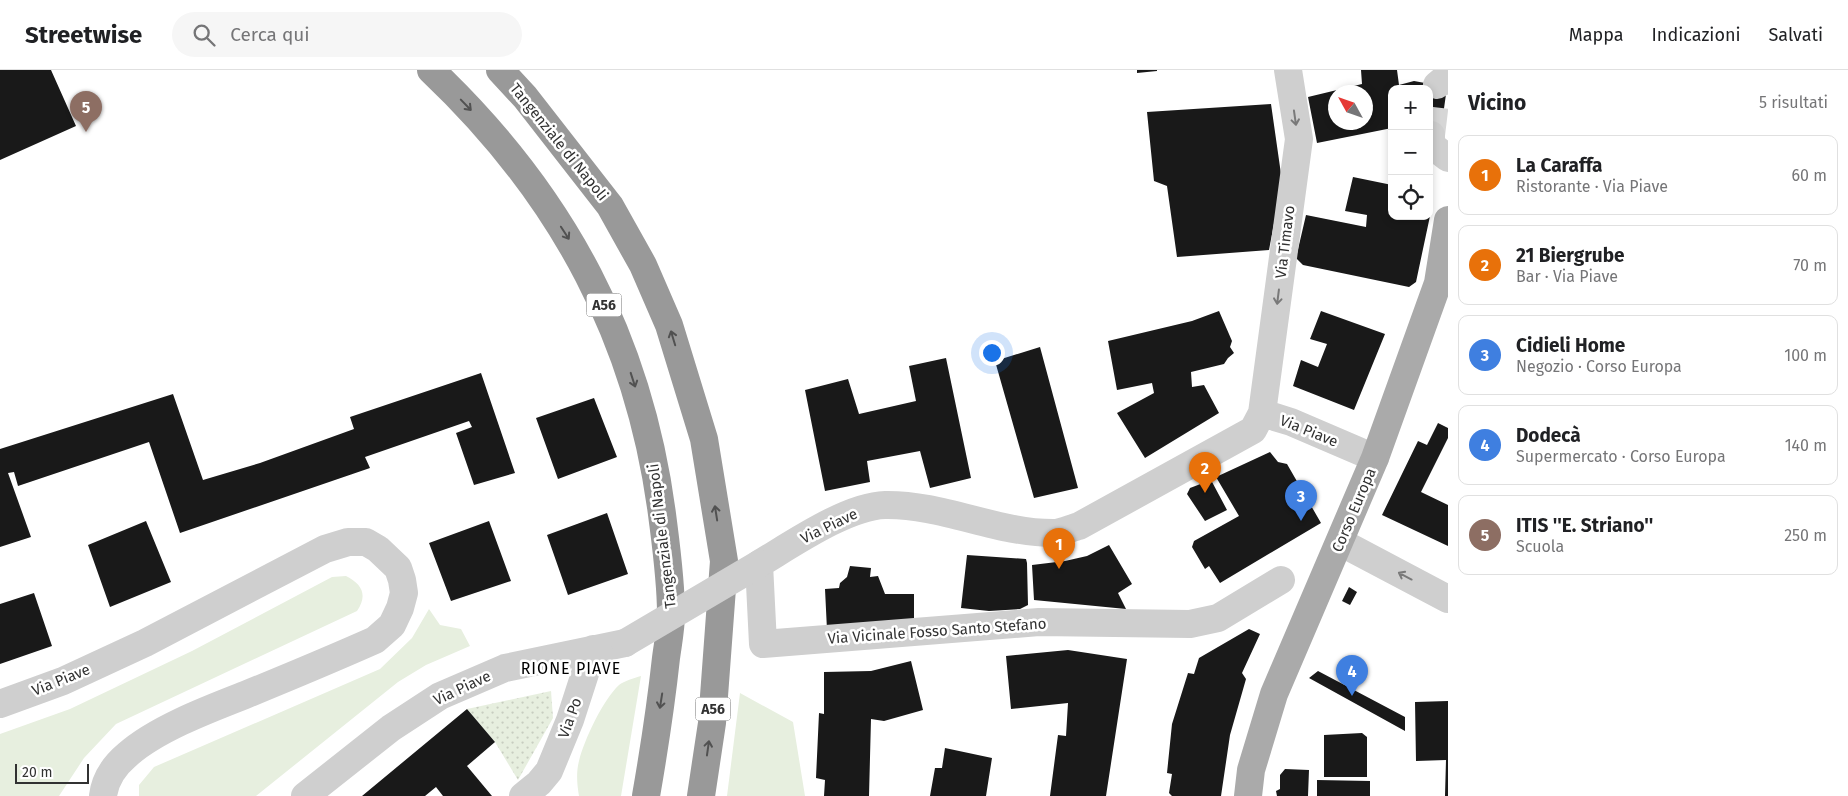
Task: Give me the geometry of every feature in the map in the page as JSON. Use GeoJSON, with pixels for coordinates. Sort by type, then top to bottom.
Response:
{"type":"FeatureCollection","features":[{"type":"Feature","properties":{"kind":"highway","name":"Tangenziale di Napoli"},"geometry":{"type":"LineString","coordinates":[[432,70],[486,126],[516,161],[572,243],[607,312],[622,347],[639,400],[660,495],[666,543],[671,616],[663,692],[646,796]]}},
{"type":"Feature","properties":{"kind":"highway","name":"Tangenziale di Napoli"},"geometry":{"type":"LineString","coordinates":[[500,70],[525,96],[610,206],[643,265],[669,325],[704,440],[724,561],[712,723],[701,796]]}},
{"type":"Feature","properties":{"kind":"main road","name":"Corso Europa"},"geometry":{"type":"LineString","coordinates":[[1248,796],[1251,770],[1274,694],[1375,458],[1438,283],[1448,220]]}},
{"type":"Feature","properties":{"kind":"street","name":"Via Timavo"},"geometry":{"type":"LineString","coordinates":[[1262,413],[1299,139],[1288,70]]}},
{"type":"Feature","properties":{"kind":"street"},"geometry":{"type":"LineString","coordinates":[[1433,147],[1448,158]]}},
{"type":"Feature","properties":{"kind":"street","name":"Via Piave"},"geometry":{"type":"LineString","coordinates":[[305,796],[391,728],[440,696],[505,668],[625,642],[821,528],[868,508],[884,505],[942,512],[1036,532],[1055,533],[1079,526],[1253,430],[1262,413],[1291,422],[1375,458]]}},
{"type":"Feature","properties":{"kind":"street","name":"Via Piave"},"geometry":{"type":"LineString","coordinates":[[0,704],[63,681],[145,643],[325,549],[348,542],[366,542],[398,568],[404,593],[400,608],[392,625],[375,640],[324,663],[199,713],[144,741],[114,768],[106,780],[103,796]]}},
{"type":"Feature","properties":{"kind":"street"},"geometry":{"type":"LineString","coordinates":[[1340,542],[1448,599]]}},
{"type":"Feature","properties":{"kind":"street","name":"Via Vicinale Fosso Santo Stefano"},"geometry":{"type":"LineString","coordinates":[[759,564],[763,644],[1039,622],[1190,624],[1218,618],[1281,580]]}},
{"type":"Feature","properties":{"kind":"street","name":"Via Po"},"geometry":{"type":"LineString","coordinates":[[538,792],[559,749],[593,649]]}},
{"type":"Feature","properties":{"kind":"green space"},"geometry":{"type":"Polygon","coordinates":[[[346,576],[352,579],[362,590],[362,600],[357,611],[116,724],[84,758],[59,796],[0,796],[0,734],[70,709],[192,651],[332,577],[346,576]]]}},
{"type":"Feature","properties":{"kind":"green space"},"geometry":{"type":"Polygon","coordinates":[[[429,609],[440,625],[461,629],[470,646],[426,665],[398,682],[256,796],[139,796],[139,785],[154,767],[380,669],[412,638],[429,609]]]}},
{"type":"Feature","properties":{"kind":"green space"},"geometry":{"type":"Polygon","coordinates":[[[641,676],[621,796],[579,796],[578,765],[581,752],[595,721],[607,700],[619,685],[641,676]]]}},
{"type":"Feature","properties":{"kind":"green space"},"geometry":{"type":"Polygon","coordinates":[[[551,691],[553,718],[518,780],[495,742],[467,709],[551,691]]]}},
{"type":"Feature","properties":{"kind":"green space"},"geometry":{"type":"Polygon","coordinates":[[[740,693],[793,722],[805,796],[727,796],[740,693]]]}},
{"type":"Feature","properties":{"kind":"building"},"geometry":{"type":"Polygon","coordinates":[[[0,70],[51,70],[76,126],[0,160],[0,70]]]}},
{"type":"Feature","properties":{"kind":"building"},"geometry":{"type":"Polygon","coordinates":[[[1137,70],[1157,70],[1157,71],[1137,73],[1137,70]]]}},
{"type":"Feature","properties":{"kind":"building"},"geometry":{"type":"Polygon","coordinates":[[[1361,70],[1397,70],[1399,85],[1388,85],[1388,129],[1317,143],[1308,97],[1328,92],[1328,130],[1373,130],[1373,85],[1358,85],[1362,84],[1361,70]]]}},
{"type":"Feature","properties":{"kind":"building"},"geometry":{"type":"Polygon","coordinates":[[[1414,81],[1447,87],[1440,137],[1433,135],[1433,85],[1399,85],[1414,81]]]}},
{"type":"Feature","properties":{"kind":"building"},"geometry":{"type":"Polygon","coordinates":[[[1271,104],[1282,181],[1269,250],[1177,257],[1167,186],[1154,181],[1147,112],[1271,104]]]}},
{"type":"Feature","properties":{"kind":"building"},"geometry":{"type":"Polygon","coordinates":[[[1353,177],[1388,184],[1388,220],[1429,220],[1416,282],[1409,287],[1303,265],[1296,258],[1306,215],[1366,227],[1367,215],[1345,211],[1353,177]]]}},
{"type":"Feature","properties":{"kind":"building"},"geometry":{"type":"Polygon","coordinates":[[[1219,311],[1232,341],[1230,347],[1234,353],[1224,364],[1191,372],[1192,387],[1204,385],[1219,413],[1145,458],[1117,413],[1154,393],[1152,383],[1117,390],[1108,341],[1192,321],[1219,311]]]}},
{"type":"Feature","properties":{"kind":"building"},"geometry":{"type":"Polygon","coordinates":[[[1321,311],[1385,334],[1354,410],[1293,386],[1301,360],[1318,367],[1327,344],[1310,339],[1321,311]]]}},
{"type":"Feature","properties":{"kind":"building"},"geometry":{"type":"Polygon","coordinates":[[[1040,347],[1078,488],[1034,498],[995,361],[1040,347]]]}},
{"type":"Feature","properties":{"kind":"building"},"geometry":{"type":"Polygon","coordinates":[[[946,358],[971,478],[930,488],[920,451],[867,461],[870,482],[825,491],[805,390],[848,379],[859,414],[916,401],[909,366],[946,358]]]}},
{"type":"Feature","properties":{"kind":"building"},"geometry":{"type":"Polygon","coordinates":[[[481,373],[515,473],[474,485],[456,433],[472,427],[469,421],[365,457],[370,468],[180,533],[149,442],[18,486],[14,472],[8,473],[31,537],[0,547],[0,449],[173,394],[203,480],[260,463],[354,429],[350,417],[481,373]]]}},
{"type":"Feature","properties":{"kind":"building"},"geometry":{"type":"Polygon","coordinates":[[[594,398],[617,457],[558,479],[536,418],[594,398]]]}},
{"type":"Feature","properties":{"kind":"building"},"geometry":{"type":"Polygon","coordinates":[[[1438,423],[1448,428],[1448,438],[1421,492],[1448,505],[1448,546],[1382,515],[1418,441],[1427,445],[1438,423]]]}},
{"type":"Feature","properties":{"kind":"building"},"geometry":{"type":"Polygon","coordinates":[[[1270,452],[1278,462],[1287,464],[1321,523],[1220,583],[1209,566],[1205,569],[1192,547],[1194,541],[1239,516],[1216,477],[1270,452]]]}},
{"type":"Feature","properties":{"kind":"building"},"geometry":{"type":"Polygon","coordinates":[[[1211,480],[1227,510],[1205,521],[1187,494],[1190,488],[1211,480]]]}},
{"type":"Feature","properties":{"kind":"building"},"geometry":{"type":"Polygon","coordinates":[[[607,513],[628,574],[568,595],[547,535],[607,513]]]}},
{"type":"Feature","properties":{"kind":"building"},"geometry":{"type":"Polygon","coordinates":[[[146,521],[171,582],[110,607],[88,545],[146,521]]]}},
{"type":"Feature","properties":{"kind":"building"},"geometry":{"type":"Polygon","coordinates":[[[489,521],[511,581],[451,601],[429,543],[489,521]]]}},
{"type":"Feature","properties":{"kind":"building"},"geometry":{"type":"Polygon","coordinates":[[[1109,545],[1132,584],[1118,593],[1126,609],[1034,600],[1032,565],[1087,556],[1109,545]]]}},
{"type":"Feature","properties":{"kind":"building"},"geometry":{"type":"Polygon","coordinates":[[[967,555],[1026,559],[1028,605],[1020,609],[989,611],[961,608],[967,555]]]}},
{"type":"Feature","properties":{"kind":"building"},"geometry":{"type":"Polygon","coordinates":[[[850,566],[871,568],[870,577],[878,576],[885,594],[914,594],[914,625],[827,630],[825,589],[839,588],[840,583],[847,577],[850,566]]]}},
{"type":"Feature","properties":{"kind":"building"},"geometry":{"type":"Polygon","coordinates":[[[1349,587],[1357,592],[1350,605],[1342,601],[1349,587]]]}},
{"type":"Feature","properties":{"kind":"building"},"geometry":{"type":"Polygon","coordinates":[[[34,593],[52,646],[0,664],[0,604],[34,593]]]}},
{"type":"Feature","properties":{"kind":"building"},"geometry":{"type":"Polygon","coordinates":[[[1249,629],[1260,634],[1242,673],[1246,679],[1230,735],[1221,796],[1172,796],[1169,793],[1172,774],[1167,773],[1172,724],[1188,673],[1194,674],[1199,658],[1249,629]]]}},
{"type":"Feature","properties":{"kind":"building"},"geometry":{"type":"Polygon","coordinates":[[[1068,650],[1127,659],[1106,796],[1050,796],[1058,735],[1066,736],[1068,703],[1011,709],[1006,656],[1068,650]]]}},
{"type":"Feature","properties":{"kind":"building"},"geometry":{"type":"Polygon","coordinates":[[[911,661],[923,710],[884,721],[871,719],[869,796],[824,796],[825,780],[816,778],[819,713],[824,714],[824,672],[871,671],[911,661]]]}},
{"type":"Feature","properties":{"kind":"building"},"geometry":{"type":"Polygon","coordinates":[[[1318,671],[1405,717],[1405,731],[1309,678],[1318,671]]]}},
{"type":"Feature","properties":{"kind":"building"},"geometry":{"type":"Polygon","coordinates":[[[1448,701],[1448,796],[1445,796],[1446,760],[1416,761],[1415,702],[1448,701]]]}},
{"type":"Feature","properties":{"kind":"building"},"geometry":{"type":"Polygon","coordinates":[[[467,709],[495,742],[467,766],[492,796],[443,796],[436,787],[425,796],[362,796],[467,709]]]}},
{"type":"Feature","properties":{"kind":"building"},"geometry":{"type":"Polygon","coordinates":[[[1362,733],[1367,737],[1367,777],[1324,777],[1324,735],[1362,733]]]}},
{"type":"Feature","properties":{"kind":"building"},"geometry":{"type":"Polygon","coordinates":[[[945,748],[992,758],[986,796],[930,796],[935,768],[942,768],[945,748]]]}},
{"type":"Feature","properties":{"kind":"building"},"geometry":{"type":"Polygon","coordinates":[[[1285,769],[1309,770],[1308,796],[1277,796],[1276,791],[1280,789],[1280,775],[1285,769]]]}},
{"type":"Feature","properties":{"kind":"building"},"geometry":{"type":"Polygon","coordinates":[[[1317,780],[1370,781],[1370,796],[1317,796],[1317,780]]]}},
{"type":"Feature","properties":{"kind":"tunnel"},"geometry":{"type":"LineString","coordinates":[[1432,130],[1437,85]]}},
{"type":"Feature","properties":{"kind":"place","name":"ITIS ''E. Striano''"},"geometry":{"type":"Point","coordinates":[86,132]}},
{"type":"Feature","properties":{"kind":"place","name":"21 Biergrube"},"geometry":{"type":"Point","coordinates":[1205,493]}},
{"type":"Feature","properties":{"kind":"place","name":"Cidieli Home"},"geometry":{"type":"Point","coordinates":[1301,521]}},
{"type":"Feature","properties":{"kind":"place","name":"La Caraffa"},"geometry":{"type":"Point","coordinates":[1059,569]}},
{"type":"Feature","properties":{"kind":"place","name":"Dodecà"},"geometry":{"type":"Point","coordinates":[1352,696]}},
{"type":"Feature","properties":{"kind":"district","name":"RIONE PIAVE"},"geometry":{"type":"Point","coordinates":[571,668]}}]}
